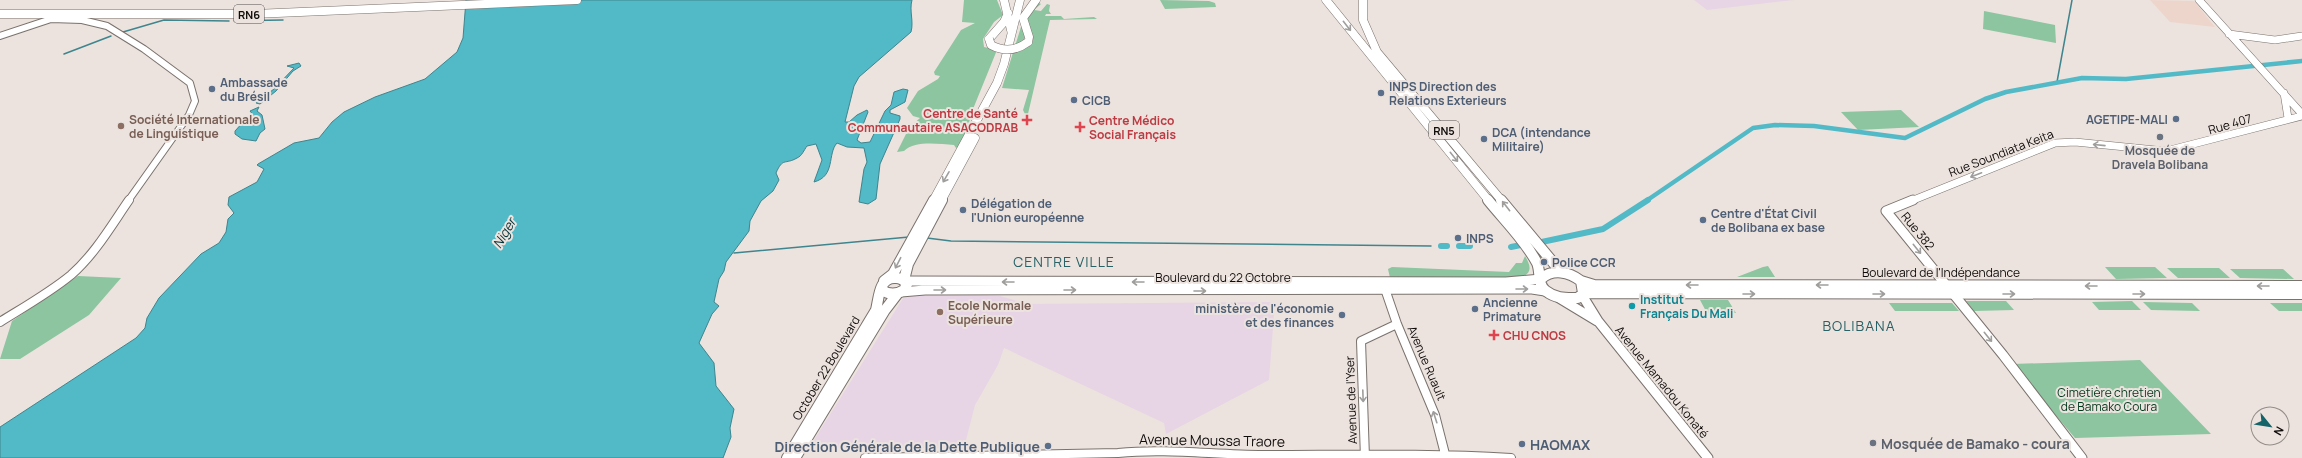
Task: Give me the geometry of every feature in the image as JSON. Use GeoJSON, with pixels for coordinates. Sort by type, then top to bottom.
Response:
{"type":"FeatureCollection","features":[{"type":"Feature","properties":{"kind":"main road","name":"RN6"},"geometry":{"type":"LineString","coordinates":[[53,12],[254,14],[520,0]]}},
{"type":"Feature","properties":{"kind":"main road","name":"RN6"},"geometry":{"type":"LineString","coordinates":[[450,4],[577,0]]}},
{"type":"Feature","properties":{"kind":"main road"},"geometry":{"type":"LineString","coordinates":[[1004,0],[1011,30]]}},
{"type":"Feature","properties":{"kind":"main road"},"geometry":{"type":"LineString","coordinates":[[1011,30],[1020,0]]}},
{"type":"Feature","properties":{"kind":"main road"},"geometry":{"type":"LineString","coordinates":[[1008,13],[1004,22],[989,39],[991,45],[1001,49],[1017,49],[1028,42],[1029,38],[1023,18],[1034,0]]}},
{"type":"Feature","properties":{"kind":"main road"},"geometry":{"type":"LineString","coordinates":[[1017,23],[1026,6],[1034,0]]}},
{"type":"Feature","properties":{"kind":"main road"},"geometry":{"type":"LineString","coordinates":[[1326,0],[1368,51]]}},
{"type":"Feature","properties":{"kind":"main road","name":"RN5"},"geometry":{"type":"LineString","coordinates":[[1357,0],[1360,34],[1368,51],[1531,253],[1538,265],[1541,279]]}},
{"type":"Feature","properties":{"kind":"main road","name":"RN5"},"geometry":{"type":"LineString","coordinates":[[1363,0],[1363,20],[1377,52],[1561,272]]}},
{"type":"Feature","properties":{"kind":"main road"},"geometry":{"type":"LineString","coordinates":[[1362,8],[1368,0]]}},
{"type":"Feature","properties":{"kind":"main road"},"geometry":{"type":"LineString","coordinates":[[2199,0],[2254,62],[2284,93],[2302,115]]}},
{"type":"Feature","properties":{"kind":"main road"},"geometry":{"type":"LineString","coordinates":[[0,8],[53,12]]}},
{"type":"Feature","properties":{"kind":"main road"},"geometry":{"type":"LineString","coordinates":[[0,14],[53,12]]}},
{"type":"Feature","properties":{"kind":"main road"},"geometry":{"type":"LineString","coordinates":[[795,458],[881,316],[900,292],[907,286],[905,280],[908,264],[1003,82],[1014,43],[1017,13]]}},
{"type":"Feature","properties":{"kind":"main road","name":"October 22 Boulevard"},"geometry":{"type":"LineString","coordinates":[[787,458],[876,310],[883,285],[893,274],[909,242],[979,119],[997,83],[1004,64],[1011,30]]}},
{"type":"Feature","properties":{"kind":"main road"},"geometry":{"type":"LineString","coordinates":[[2229,34],[2275,40],[2302,36]]}},
{"type":"Feature","properties":{"kind":"main road"},"geometry":{"type":"LineString","coordinates":[[2284,93],[2288,118]]}},
{"type":"Feature","properties":{"kind":"main road","name":"Rue 407"},"geometry":{"type":"LineString","coordinates":[[2152,151],[2166,151],[2199,144],[2302,115]]}},
{"type":"Feature","properties":{"kind":"main road","name":"Rue Soundiata Keita"},"geometry":{"type":"LineString","coordinates":[[1886,211],[2055,143],[2075,142],[2152,151]]}},
{"type":"Feature","properties":{"kind":"main road","name":"Rue 382"},"geometry":{"type":"LineString","coordinates":[[1886,211],[2082,458]]}},
{"type":"Feature","properties":{"kind":"main road"},"geometry":{"type":"LineString","coordinates":[[1561,272],[1572,275],[1581,282],[1583,294],[1571,299],[1559,298],[1545,291],[1541,285],[1541,279],[1548,273],[1561,272]]}},
{"type":"Feature","properties":{"kind":"main road"},"geometry":{"type":"LineString","coordinates":[[900,292],[886,293],[883,285],[897,278],[905,280]]}},
{"type":"Feature","properties":{"kind":"main road","name":"Boulevard du 22 Octobre"},"geometry":{"type":"LineString","coordinates":[[900,292],[925,290],[1384,286],[1506,282],[1541,279]]}},
{"type":"Feature","properties":{"kind":"main road","name":"Boulevard du 22 Octobre"},"geometry":{"type":"LineString","coordinates":[[905,280],[1384,286],[1532,289],[1545,291]]}},
{"type":"Feature","properties":{"kind":"main road","name":"Boulevard de l'Indépendance"},"geometry":{"type":"LineString","coordinates":[[1581,282],[1594,285],[2302,286]]}},
{"type":"Feature","properties":{"kind":"main road","name":"Boulevard de l'Indépendance"},"geometry":{"type":"LineString","coordinates":[[1583,294],[2302,294]]}},
{"type":"Feature","properties":{"kind":"main road","name":"Avenue Mamadou Konaté"},"geometry":{"type":"LineString","coordinates":[[1583,294],[1598,321],[1708,458]]}},
{"type":"Feature","properties":{"kind":"main road","name":"Avenue Mamadou Konaté"},"geometry":{"type":"LineString","coordinates":[[1559,298],[1598,321]]}},
{"type":"Feature","properties":{"kind":"street"},"geometry":{"type":"LineString","coordinates":[[0,36],[44,20],[82,20],[95,22],[114,29],[190,83],[195,100],[190,115],[92,253],[72,274],[48,293],[0,322]]}},
{"type":"Feature","properties":{"kind":"street","name":"Avenue Ruault"},"geometry":{"type":"LineString","coordinates":[[1384,286],[1397,324],[1435,415],[1446,456]]}},
{"type":"Feature","properties":{"kind":"street","name":"Avenue de l'Yser"},"geometry":{"type":"LineString","coordinates":[[1365,456],[1361,341],[1397,324]]}},
{"type":"Feature","properties":{"kind":"street","name":"Avenue Moussa Traore"},"geometry":{"type":"LineString","coordinates":[[864,458],[1119,456],[1150,450],[1261,455],[1446,456],[1511,458]]}},
{"type":"Feature","properties":{"kind":"shaded area"},"geometry":{"type":"Polygon","coordinates":[[[1694,0],[1794,0],[1707,10],[1694,0]]]}},
{"type":"Feature","properties":{"kind":"shaded area"},"geometry":{"type":"Polygon","coordinates":[[[2150,0],[2194,1],[2215,27],[2170,22],[2150,0]]]}},
{"type":"Feature","properties":{"kind":"shaded area"},"geometry":{"type":"Polygon","coordinates":[[[907,292],[1000,296],[1027,304],[1275,302],[1269,380],[1166,434],[1164,423],[1004,348],[998,365],[975,405],[964,448],[809,448],[907,292]]]}},
{"type":"Feature","properties":{"kind":"green space"},"geometry":{"type":"Polygon","coordinates":[[[964,0],[997,0],[1003,15],[994,22],[983,39],[984,47],[997,50],[973,109],[962,146],[956,148],[954,145],[921,144],[914,145],[904,151],[897,152],[909,128],[920,118],[913,116],[907,108],[918,91],[938,79],[940,76],[935,75],[934,72],[961,30],[975,23],[962,22],[964,0]]]}},
{"type":"Feature","properties":{"kind":"green space"},"geometry":{"type":"Polygon","coordinates":[[[1160,0],[1209,1],[1215,3],[1216,7],[1165,9],[1160,0]]]}},
{"type":"Feature","properties":{"kind":"green space"},"geometry":{"type":"Polygon","coordinates":[[[1037,2],[1041,4],[1034,10],[1041,11],[1047,4],[1050,5],[1049,11],[1051,14],[1046,14],[1045,16],[1061,16],[1064,19],[1094,17],[1097,19],[1050,20],[1027,118],[1023,110],[1029,90],[1002,88],[1025,14],[1037,2]]]}},
{"type":"Feature","properties":{"kind":"green space"},"geometry":{"type":"Polygon","coordinates":[[[1984,11],[2055,25],[2056,43],[1983,29],[1984,11]]]}},
{"type":"Feature","properties":{"kind":"green space"},"geometry":{"type":"Polygon","coordinates":[[[1901,110],[1919,127],[1858,130],[1841,112],[1901,110]]]}},
{"type":"Feature","properties":{"kind":"green space"},"geometry":{"type":"Polygon","coordinates":[[[1525,256],[1529,263],[1530,269],[1527,274],[1519,278],[1390,278],[1388,269],[1392,267],[1509,272],[1516,263],[1522,263],[1525,256]]]}},
{"type":"Feature","properties":{"kind":"green space"},"geometry":{"type":"Polygon","coordinates":[[[1768,266],[1775,277],[1737,277],[1763,267],[1768,266]]]}},
{"type":"Feature","properties":{"kind":"green space"},"geometry":{"type":"Polygon","coordinates":[[[2105,267],[2155,267],[2167,278],[2116,279],[2105,267]]]}},
{"type":"Feature","properties":{"kind":"green space"},"geometry":{"type":"Polygon","coordinates":[[[2167,268],[2219,268],[2230,278],[2178,278],[2167,268]]]}},
{"type":"Feature","properties":{"kind":"green space"},"geometry":{"type":"Polygon","coordinates":[[[2230,269],[2283,269],[2294,279],[2240,278],[2230,269]]]}},
{"type":"Feature","properties":{"kind":"green space"},"geometry":{"type":"Polygon","coordinates":[[[78,276],[121,278],[89,315],[20,359],[0,359],[12,321],[78,276]]]}},
{"type":"Feature","properties":{"kind":"green space"},"geometry":{"type":"Polygon","coordinates":[[[1700,300],[1728,300],[1736,313],[1707,313],[1700,300]]]}},
{"type":"Feature","properties":{"kind":"green space"},"geometry":{"type":"Polygon","coordinates":[[[1966,301],[2006,301],[2014,310],[1974,311],[1966,301]]]}},
{"type":"Feature","properties":{"kind":"green space"},"geometry":{"type":"Polygon","coordinates":[[[2132,301],[2141,310],[2099,310],[2092,302],[2132,301]]]}},
{"type":"Feature","properties":{"kind":"green space"},"geometry":{"type":"Polygon","coordinates":[[[2143,302],[2192,303],[2200,311],[2151,310],[2143,302]]]}},
{"type":"Feature","properties":{"kind":"green space"},"geometry":{"type":"Polygon","coordinates":[[[1889,303],[1952,303],[1959,311],[1895,311],[1889,303]]]}},
{"type":"Feature","properties":{"kind":"green space"},"geometry":{"type":"Polygon","coordinates":[[[2270,303],[2302,303],[2302,311],[2279,311],[2270,303]]]}},
{"type":"Feature","properties":{"kind":"green space","name":"Cimetière chretien de Bamako Coura"},"geometry":{"type":"Polygon","coordinates":[[[2140,360],[2211,434],[2075,438],[2012,364],[2140,360]]]}},
{"type":"Feature","properties":{"kind":"water","name":"Niger"},"geometry":{"type":"Polygon","coordinates":[[[466,0],[912,0],[911,32],[859,77],[854,86],[845,122],[849,122],[857,115],[867,110],[868,112],[857,140],[861,143],[870,142],[885,111],[891,105],[894,92],[903,89],[908,90],[905,102],[890,110],[890,113],[900,116],[900,119],[880,164],[876,199],[868,204],[859,202],[864,169],[867,162],[864,148],[847,147],[837,143],[832,153],[828,170],[821,179],[814,182],[822,160],[816,144],[807,146],[799,157],[783,163],[778,168],[776,173],[779,180],[773,191],[761,201],[750,221],[749,231],[726,262],[724,271],[719,279],[714,302],[719,306],[712,314],[699,343],[714,363],[716,386],[734,409],[730,428],[731,437],[723,458],[0,458],[0,427],[136,338],[145,328],[147,318],[159,298],[201,254],[219,243],[226,232],[228,219],[234,213],[228,205],[229,197],[257,182],[264,169],[257,165],[258,164],[294,143],[319,138],[332,122],[344,112],[375,97],[425,79],[457,52],[463,38],[466,0]]]}},
{"type":"Feature","properties":{"kind":"water"},"geometry":{"type":"Polygon","coordinates":[[[299,63],[301,66],[293,71],[276,91],[260,104],[256,103],[259,99],[255,95],[262,98],[274,89],[294,68],[287,66],[299,63]]]}},
{"type":"Feature","properties":{"kind":"water"},"geometry":{"type":"Polygon","coordinates":[[[259,107],[257,111],[262,115],[265,129],[260,133],[256,141],[242,139],[235,134],[235,131],[245,120],[254,116],[250,111],[259,107]]]}},
{"type":"Feature","properties":{"kind":"waterway"},"geometry":{"type":"LineString","coordinates":[[2057,82],[2072,0]]}},
{"type":"Feature","properties":{"kind":"waterway"},"geometry":{"type":"LineString","coordinates":[[123,32],[164,20],[229,21]]}},
{"type":"Feature","properties":{"kind":"waterway"},"geometry":{"type":"LineString","coordinates":[[234,21],[283,20]]}},
{"type":"Feature","properties":{"kind":"waterway"},"geometry":{"type":"LineString","coordinates":[[64,54],[111,36]]}},
{"type":"Feature","properties":{"kind":"waterway"},"geometry":{"type":"LineString","coordinates":[[1646,201],[1753,128],[1775,125],[1814,126],[1905,138],[1985,99],[2006,92],[2082,78],[2126,79],[2302,61]]}},
{"type":"Feature","properties":{"kind":"waterway"},"geometry":{"type":"LineString","coordinates":[[1537,243],[1603,229],[1648,200]]}},
{"type":"Feature","properties":{"kind":"waterway"},"geometry":{"type":"LineString","coordinates":[[734,253],[909,237]]}},
{"type":"Feature","properties":{"kind":"waterway"},"geometry":{"type":"LineString","coordinates":[[927,238],[951,241],[1431,246]]}},
{"type":"Feature","properties":{"kind":"waterway"},"geometry":{"type":"LineString","coordinates":[[1511,247],[1526,244]]}},
{"type":"Feature","properties":{"kind":"waterway"},"geometry":{"type":"LineString","coordinates":[[1441,246],[1447,246]]}},
{"type":"Feature","properties":{"kind":"waterway"},"geometry":{"type":"LineString","coordinates":[[1459,246],[1470,246]]}},
{"type":"Feature","properties":{"kind":"place","name":"Ambassade du Brésil"},"geometry":{"type":"Point","coordinates":[212,89]}},
{"type":"Feature","properties":{"kind":"place","name":"INPS Direction des Relations Exterieurs"},"geometry":{"type":"Point","coordinates":[1381,93]}},
{"type":"Feature","properties":{"kind":"place","name":"CICB"},"geometry":{"type":"Point","coordinates":[1074,100]}},
{"type":"Feature","properties":{"kind":"place","name":"AGETIPE-MALI"},"geometry":{"type":"Point","coordinates":[2176,119]}},
{"type":"Feature","properties":{"kind":"place","name":"Centre de Santé Communautaire ASACODRAB"},"geometry":{"type":"Point","coordinates":[1027,120]}},
{"type":"Feature","properties":{"kind":"place","name":"Société Internationale de Linguistique"},"geometry":{"type":"Point","coordinates":[121,126]}},
{"type":"Feature","properties":{"kind":"place","name":"Centre Médico Social Français"},"geometry":{"type":"Point","coordinates":[1080,127]}},
{"type":"Feature","properties":{"kind":"place","name":"Mosquée de Dravela Bolibana"},"geometry":{"type":"Point","coordinates":[2160,137]}},
{"type":"Feature","properties":{"kind":"place","name":"DCA (intendance Militaire)"},"geometry":{"type":"Point","coordinates":[1484,139]}},
{"type":"Feature","properties":{"kind":"place","name":"Délégation de l'Union européenne"},"geometry":{"type":"Point","coordinates":[963,210]}},
{"type":"Feature","properties":{"kind":"place","name":"Centre d'État Civil de Bolibana ex base"},"geometry":{"type":"Point","coordinates":[1703,220]}},
{"type":"Feature","properties":{"kind":"place","name":"INPS"},"geometry":{"type":"Point","coordinates":[1458,238]}},
{"type":"Feature","properties":{"kind":"place","name":"Police CCR"},"geometry":{"type":"Point","coordinates":[1544,262]}},
{"type":"Feature","properties":{"kind":"place","name":"Institut Français Du Mali"},"geometry":{"type":"Point","coordinates":[1632,306]}},
{"type":"Feature","properties":{"kind":"place","name":"Ancienne Primature"},"geometry":{"type":"Point","coordinates":[1475,309]}},
{"type":"Feature","properties":{"kind":"place","name":"Ecole Normale Supérieure"},"geometry":{"type":"Point","coordinates":[940,312]}},
{"type":"Feature","properties":{"kind":"place","name":"ministère de l'économie et des finances"},"geometry":{"type":"Point","coordinates":[1342,315]}},
{"type":"Feature","properties":{"kind":"place","name":"CHU CNOS"},"geometry":{"type":"Point","coordinates":[1494,335]}},
{"type":"Feature","properties":{"kind":"place","name":"Mosquée de Bamako - coura"},"geometry":{"type":"Point","coordinates":[1873,443]}},
{"type":"Feature","properties":{"kind":"place","name":"HAOMAX"},"geometry":{"type":"Point","coordinates":[1522,444]}},
{"type":"Feature","properties":{"kind":"place","name":"Direction Générale de la Dette Publique"},"geometry":{"type":"Point","coordinates":[1048,446]}},
{"type":"Feature","properties":{"kind":"district","name":"CENTRE VILLE"},"geometry":{"type":"Point","coordinates":[1064,261]}},
{"type":"Feature","properties":{"kind":"district","name":"BOLIBANA"},"geometry":{"type":"Point","coordinates":[1859,325]}}]}
